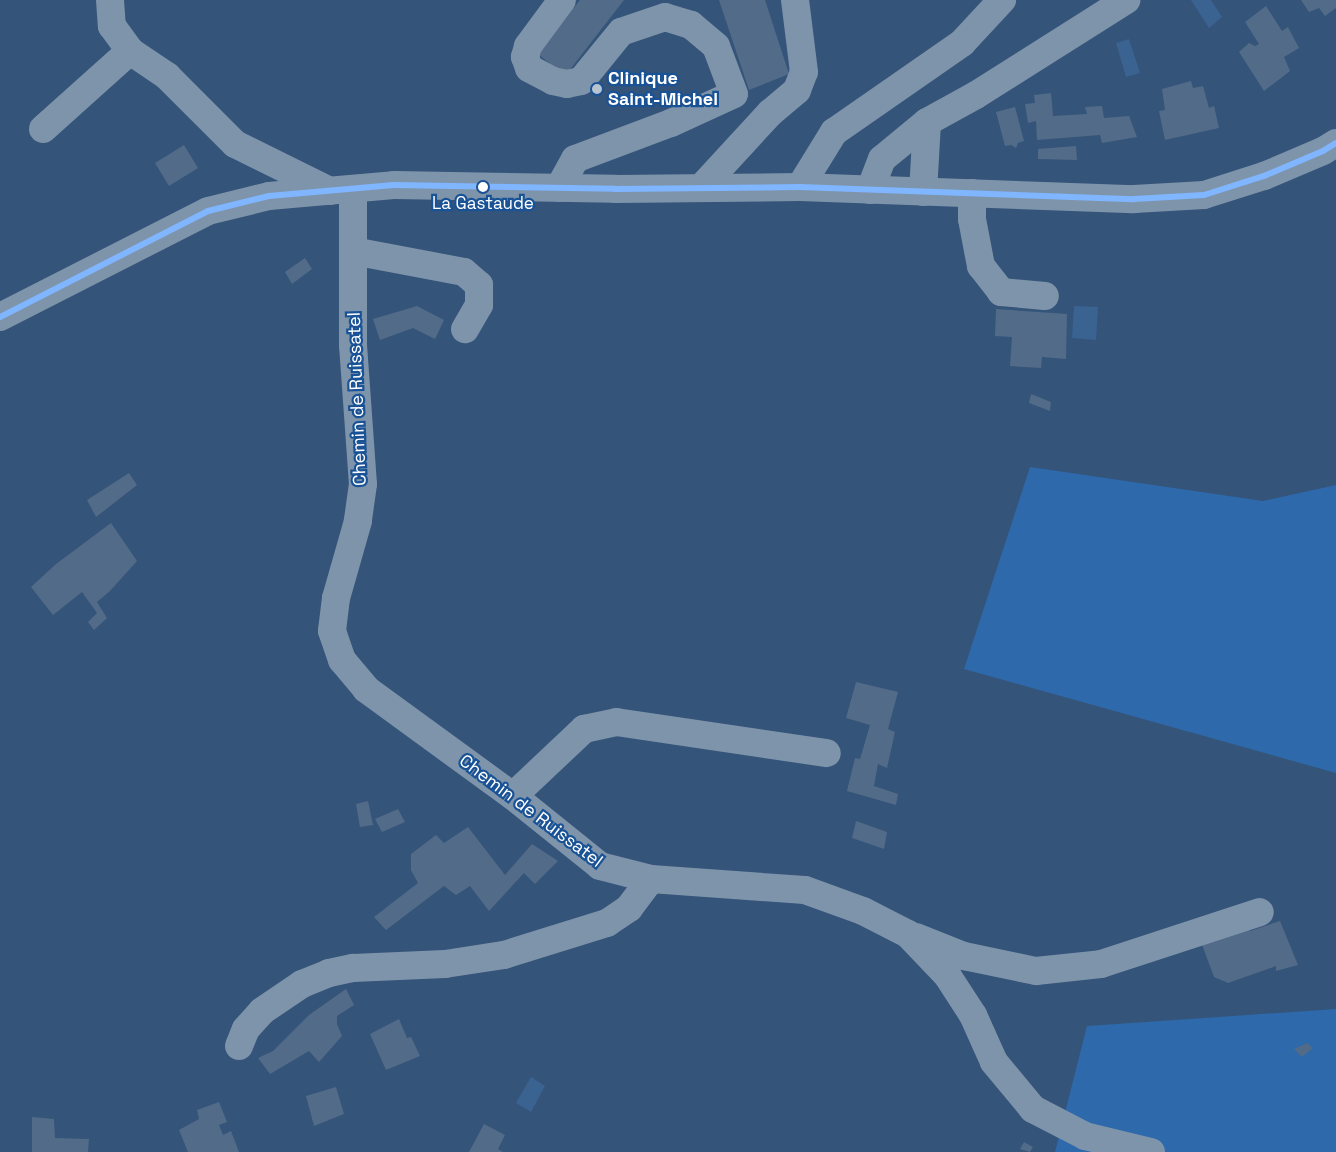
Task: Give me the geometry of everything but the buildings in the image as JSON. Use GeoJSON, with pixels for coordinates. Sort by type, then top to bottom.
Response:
{"type":"FeatureCollection","features":[{"type":"Feature","properties":{"kind":"street"},"geometry":{"type":"LineString","coordinates":[[110,0],[112,26],[130,51],[166,76],[235,144],[341,190]]}},
{"type":"Feature","properties":{"kind":"street"},"geometry":{"type":"LineString","coordinates":[[560,188],[575,159],[671,123],[734,94],[716,46],[691,25],[664,16],[621,32],[581,81],[567,84],[553,81],[529,68],[525,57],[528,46],[562,0]]}},
{"type":"Feature","properties":{"kind":"street"},"geometry":{"type":"LineString","coordinates":[[701,188],[770,113],[797,90],[804,72],[795,0]]}},
{"type":"Feature","properties":{"kind":"street"},"geometry":{"type":"LineString","coordinates":[[800,187],[834,132],[962,43],[1002,0]]}},
{"type":"Feature","properties":{"kind":"street"},"geometry":{"type":"LineString","coordinates":[[870,190],[882,159],[927,122],[1126,0]]}},
{"type":"Feature","properties":{"kind":"street"},"geometry":{"type":"LineString","coordinates":[[43,129],[130,51]]}},
{"type":"Feature","properties":{"kind":"street"},"geometry":{"type":"LineString","coordinates":[[924,192],[927,122]]}},
{"type":"Feature","properties":{"kind":"street"},"geometry":{"type":"LineString","coordinates":[[0,317],[208,210],[269,196],[394,185],[560,188],[800,187],[1134,199],[1204,194],[1264,176],[1323,151],[1336,142]]}},
{"type":"Feature","properties":{"kind":"street","name":"Chemin de Ruissatel"},"geometry":{"type":"LineString","coordinates":[[341,190],[353,251],[354,345],[363,484],[358,522],[336,598],[332,631],[342,660],[366,689],[513,796],[600,866],[651,879],[805,890],[862,911],[908,934],[947,975],[973,1015],[994,1062],[1033,1109],[1085,1136],[1142,1151]]}},
{"type":"Feature","properties":{"kind":"street"},"geometry":{"type":"LineString","coordinates":[[972,193],[972,219],[981,266],[1001,292],[1045,296]]}},
{"type":"Feature","properties":{"kind":"street"},"geometry":{"type":"LineString","coordinates":[[353,251],[464,272],[479,285],[479,305],[465,329]]}},
{"type":"Feature","properties":{"kind":"street"},"geometry":{"type":"LineString","coordinates":[[513,796],[584,730],[616,722],[827,753]]}},
{"type":"Feature","properties":{"kind":"street"},"geometry":{"type":"LineString","coordinates":[[240,1046],[246,1029],[262,1011],[302,984],[329,973],[353,968],[445,964],[504,955],[607,924],[629,908],[651,879]]}},
{"type":"Feature","properties":{"kind":"street"},"geometry":{"type":"LineString","coordinates":[[908,934],[964,956],[1036,971],[1101,964],[1260,912]]}},
{"type":"Feature","properties":{"kind":"shaded area"},"geometry":{"type":"Polygon","coordinates":[[[1191,0],[1211,0],[1222,17],[1209,28],[1191,0]]]}},
{"type":"Feature","properties":{"kind":"shaded area"},"geometry":{"type":"Polygon","coordinates":[[[1129,39],[1140,73],[1126,77],[1116,43],[1129,39]]]}},
{"type":"Feature","properties":{"kind":"shaded area"},"geometry":{"type":"Polygon","coordinates":[[[1074,306],[1098,307],[1096,340],[1072,338],[1074,306]]]}},
{"type":"Feature","properties":{"kind":"shaded area"},"geometry":{"type":"Polygon","coordinates":[[[1030,467],[1263,501],[1336,485],[1336,773],[964,669],[1030,467]]]}},
{"type":"Feature","properties":{"kind":"shaded area"},"geometry":{"type":"Polygon","coordinates":[[[1336,1009],[1336,1152],[1055,1152],[1087,1026],[1336,1009]]]}},
{"type":"Feature","properties":{"kind":"shaded area"},"geometry":{"type":"Polygon","coordinates":[[[531,1077],[545,1086],[531,1112],[516,1103],[531,1077]]]}},
{"type":"Feature","properties":{"kind":"transit line"},"geometry":{"type":"LineString","coordinates":[[0,317],[208,211],[269,196],[394,185],[615,189],[800,187],[1134,199],[1204,195],[1264,176],[1323,151],[1336,143]]}},
{"type":"Feature","properties":{"kind":"place","name":"Clinique Saint-Michel"},"geometry":{"type":"Point","coordinates":[597,89]}},
{"type":"Feature","properties":{"kind":"place","name":"La Gastaude"},"geometry":{"type":"Point","coordinates":[483,187]}}]}
